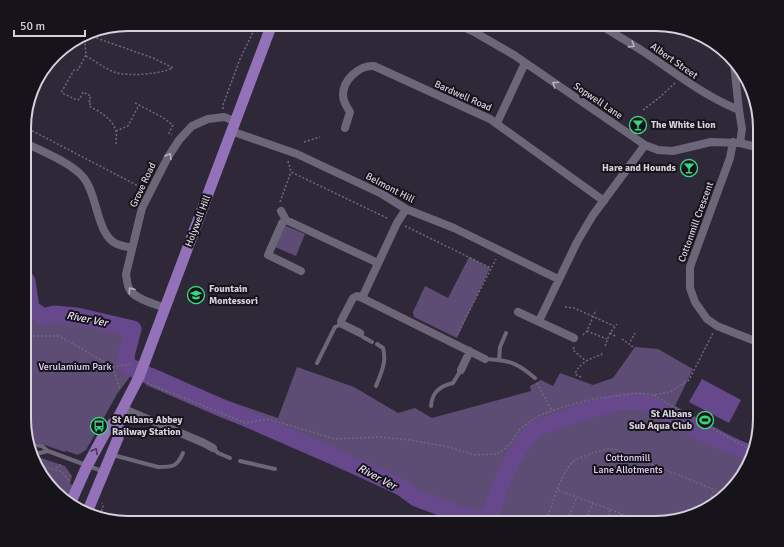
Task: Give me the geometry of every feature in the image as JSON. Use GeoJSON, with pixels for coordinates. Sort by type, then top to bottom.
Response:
{"type":"FeatureCollection","features":[{"type":"Feature","properties":{"kind":"main road","name":"Holywell Hill"},"geometry":{"type":"LineString","coordinates":[[72,498],[87,466],[105,434],[121,412],[140,373],[269,31]]}},
{"type":"Feature","properties":{"kind":"main road","name":"Holywell Hill"},"geometry":{"type":"LineString","coordinates":[[89,508],[118,438],[121,412]]}},
{"type":"Feature","properties":{"kind":"street","name":"Sopwell Lane"},"geometry":{"type":"LineString","coordinates":[[471,31],[482,36],[525,63],[645,145],[658,150],[673,151],[711,142],[737,143],[753,146]]}},
{"type":"Feature","properties":{"kind":"street","name":"Albert Street"},"geometry":{"type":"LineString","coordinates":[[610,31],[718,102],[739,110]]}},
{"type":"Feature","properties":{"kind":"street"},"geometry":{"type":"LineString","coordinates":[[497,123],[525,63]]}},
{"type":"Feature","properties":{"kind":"street","name":"Bardwell Road"},"geometry":{"type":"LineString","coordinates":[[345,128],[350,112],[343,97],[346,83],[363,67],[369,66],[381,70],[497,123],[604,201]]}},
{"type":"Feature","properties":{"kind":"street","name":"Cottonmill Crescent"},"geometry":{"type":"LineString","coordinates":[[735,71],[742,129],[690,267],[690,288],[695,302],[708,319],[717,326],[753,339]]}},
{"type":"Feature","properties":{"kind":"street"},"geometry":{"type":"LineString","coordinates":[[224,117],[233,126]]}},
{"type":"Feature","properties":{"kind":"street","name":"Grove Road"},"geometry":{"type":"LineString","coordinates":[[164,308],[135,296],[127,286],[126,274],[142,208],[168,157],[179,140],[192,126],[208,119],[224,117]]}},
{"type":"Feature","properties":{"kind":"street","name":"Belmont Hill"},"geometry":{"type":"LineString","coordinates":[[233,126],[382,194],[406,209],[442,223],[558,279]]}},
{"type":"Feature","properties":{"kind":"street"},"geometry":{"type":"LineString","coordinates":[[539,321],[558,279],[593,215],[645,145]]}},
{"type":"Feature","properties":{"kind":"street"},"geometry":{"type":"LineString","coordinates":[[31,146],[73,168],[82,176],[88,184],[99,218],[106,233],[112,241],[118,245],[132,248]]}},
{"type":"Feature","properties":{"kind":"street"},"geometry":{"type":"LineString","coordinates":[[362,298],[397,222],[406,209]]}},
{"type":"Feature","properties":{"kind":"street"},"geometry":{"type":"LineString","coordinates":[[281,211],[286,220],[378,263]]}},
{"type":"Feature","properties":{"kind":"street"},"geometry":{"type":"LineString","coordinates":[[286,220],[282,223],[268,255],[301,271]]}},
{"type":"Feature","properties":{"kind":"street"},"geometry":{"type":"LineString","coordinates":[[360,334],[342,324],[341,321],[351,300],[354,297],[362,298],[485,359]]}},
{"type":"Feature","properties":{"kind":"street"},"geometry":{"type":"LineString","coordinates":[[518,312],[574,338]]}},
{"type":"Feature","properties":{"kind":"street"},"geometry":{"type":"LineString","coordinates":[[461,370],[470,351]]}},
{"type":"Feature","properties":{"kind":"street"},"geometry":{"type":"LineString","coordinates":[[121,412],[204,443],[213,448]]}},
{"type":"Feature","properties":{"kind":"lane"},"geometry":{"type":"LineString","coordinates":[[317,362],[335,327],[342,324]]}},
{"type":"Feature","properties":{"kind":"lane"},"geometry":{"type":"LineString","coordinates":[[499,360],[500,347],[506,333]]}},
{"type":"Feature","properties":{"kind":"lane"},"geometry":{"type":"LineString","coordinates":[[360,334],[372,342]]}},
{"type":"Feature","properties":{"kind":"lane"},"geometry":{"type":"LineString","coordinates":[[376,386],[384,366],[385,359],[383,348],[377,344]]}},
{"type":"Feature","properties":{"kind":"lane"},"geometry":{"type":"LineString","coordinates":[[485,359],[515,363],[535,378]]}},
{"type":"Feature","properties":{"kind":"lane"},"geometry":{"type":"LineString","coordinates":[[431,406],[435,392],[444,386],[453,383],[461,370]]}},
{"type":"Feature","properties":{"kind":"lane"},"geometry":{"type":"LineString","coordinates":[[34,445],[42,446],[48,451],[104,472]]}},
{"type":"Feature","properties":{"kind":"lane"},"geometry":{"type":"LineString","coordinates":[[213,448],[218,453],[230,458]]}},
{"type":"Feature","properties":{"kind":"lane"},"geometry":{"type":"LineString","coordinates":[[37,453],[48,451]]}},
{"type":"Feature","properties":{"kind":"lane"},"geometry":{"type":"LineString","coordinates":[[112,455],[151,466],[166,467],[174,466],[179,463],[183,453]]}},
{"type":"Feature","properties":{"kind":"lane"},"geometry":{"type":"LineString","coordinates":[[240,461],[275,469]]}},
{"type":"Feature","properties":{"kind":"path"},"geometry":{"type":"LineString","coordinates":[[224,117],[223,105],[240,59],[254,31]]}},
{"type":"Feature","properties":{"kind":"path"},"geometry":{"type":"LineString","coordinates":[[86,56],[119,74],[144,74],[160,72],[173,68],[153,58],[94,37]]}},
{"type":"Feature","properties":{"kind":"path"},"geometry":{"type":"LineString","coordinates":[[86,41],[86,56],[78,70],[74,70],[71,73],[62,92],[77,100],[80,99],[83,92],[91,96],[89,106],[105,114],[116,130],[116,144]]}},
{"type":"Feature","properties":{"kind":"path"},"geometry":{"type":"LineString","coordinates":[[643,110],[670,88],[679,77]]}},
{"type":"Feature","properties":{"kind":"path"},"geometry":{"type":"LineString","coordinates":[[135,103],[162,117],[173,126],[169,133],[179,140]]}},
{"type":"Feature","properties":{"kind":"path"},"geometry":{"type":"LineString","coordinates":[[116,130],[128,126],[139,105]]}},
{"type":"Feature","properties":{"kind":"path"},"geometry":{"type":"LineString","coordinates":[[31,130],[150,191]]}},
{"type":"Feature","properties":{"kind":"path"},"geometry":{"type":"LineString","coordinates":[[304,142],[320,137]]}},
{"type":"Feature","properties":{"kind":"path"},"geometry":{"type":"LineString","coordinates":[[281,211],[279,206],[280,202],[291,172],[288,160],[290,151]]}},
{"type":"Feature","properties":{"kind":"path"},"geometry":{"type":"LineString","coordinates":[[291,172],[491,268]]}},
{"type":"Feature","properties":{"kind":"path"},"geometry":{"type":"LineString","coordinates":[[453,343],[500,250]]}},
{"type":"Feature","properties":{"kind":"path"},"geometry":{"type":"LineString","coordinates":[[565,307],[574,308],[614,326]]}},
{"type":"Feature","properties":{"kind":"path"},"geometry":{"type":"LineString","coordinates":[[605,346],[614,326],[617,324]]}},
{"type":"Feature","properties":{"kind":"path"},"geometry":{"type":"LineString","coordinates":[[31,336],[59,336],[115,367],[140,373],[246,423],[268,419],[335,439],[379,437],[410,440],[449,446],[475,455],[496,454],[504,450],[520,429],[540,415],[552,411],[593,399],[638,393],[654,395],[670,392],[689,380],[717,326]]}},
{"type":"Feature","properties":{"kind":"path"},"geometry":{"type":"LineString","coordinates":[[587,330],[607,340]]}},
{"type":"Feature","properties":{"kind":"path"},"geometry":{"type":"LineString","coordinates":[[610,334],[617,337]]}},
{"type":"Feature","properties":{"kind":"path"},"geometry":{"type":"LineString","coordinates":[[629,344],[635,334]]}},
{"type":"Feature","properties":{"kind":"path"},"geometry":{"type":"LineString","coordinates":[[622,339],[633,347]]}},
{"type":"Feature","properties":{"kind":"path"},"geometry":{"type":"LineString","coordinates":[[581,376],[575,374],[579,368],[586,361],[602,354],[602,352]]}},
{"type":"Feature","properties":{"kind":"path"},"geometry":{"type":"LineString","coordinates":[[115,367],[120,393]]}},
{"type":"Feature","properties":{"kind":"path"},"geometry":{"type":"LineString","coordinates":[[535,378],[552,411]]}},
{"type":"Feature","properties":{"kind":"path"},"geometry":{"type":"LineString","coordinates":[[654,395],[748,449]]}},
{"type":"Feature","properties":{"kind":"path"},"geometry":{"type":"LineString","coordinates":[[548,516],[567,469],[574,461],[609,449],[614,449],[720,492]]}},
{"type":"Feature","properties":{"kind":"path"},"geometry":{"type":"LineString","coordinates":[[43,466],[62,472],[72,483]]}},
{"type":"Feature","properties":{"kind":"path"},"geometry":{"type":"LineString","coordinates":[[558,490],[626,516]]}},
{"type":"Feature","properties":{"kind":"path"},"geometry":{"type":"LineString","coordinates":[[710,500],[714,490]]}},
{"type":"Feature","properties":{"kind":"path"},"geometry":{"type":"LineString","coordinates":[[569,516],[577,497]]}},
{"type":"Feature","properties":{"kind":"path"},"geometry":{"type":"LineString","coordinates":[[587,516],[593,503]]}},
{"type":"Feature","properties":{"kind":"path"},"geometry":{"type":"LineString","coordinates":[[608,516],[610,510]]}},
{"type":"Feature","properties":{"kind":"green space"},"geometry":{"type":"Polygon","coordinates":[[[284,225],[305,234],[296,256],[275,247],[284,225]]]}},
{"type":"Feature","properties":{"kind":"green space"},"geometry":{"type":"Polygon","coordinates":[[[469,257],[490,268],[457,338],[414,317],[413,312],[425,286],[448,298],[469,257]]]}},
{"type":"Feature","properties":{"kind":"green space","name":"Verulamium Park"},"geometry":{"type":"Polygon","coordinates":[[[31,308],[43,317],[54,314],[77,316],[133,329],[135,364],[132,374],[117,394],[86,450],[78,455],[34,442],[31,425],[31,308]]]}},
{"type":"Feature","properties":{"kind":"green space","name":"Cottonmill Lane Allotments"},"geometry":{"type":"Polygon","coordinates":[[[635,347],[658,349],[693,369],[675,406],[749,446],[740,468],[725,488],[710,500],[699,506],[687,511],[662,516],[453,516],[408,499],[392,487],[368,478],[356,470],[296,445],[222,418],[146,385],[153,368],[223,399],[278,418],[297,367],[354,387],[398,413],[415,408],[432,418],[531,391],[530,386],[541,380],[553,386],[560,373],[593,385],[613,378],[635,347]]]}},
{"type":"Feature","properties":{"kind":"green space"},"geometry":{"type":"Polygon","coordinates":[[[39,457],[65,466],[72,476],[70,484],[73,485],[68,495],[47,473],[39,457]]]}},
{"type":"Feature","properties":{"kind":"shaded area"},"geometry":{"type":"Polygon","coordinates":[[[702,379],[741,400],[729,423],[689,402],[702,379]]]}},
{"type":"Feature","properties":{"kind":"waterway","name":"River Ver"},"geometry":{"type":"LineString","coordinates":[[31,308],[43,317],[54,314],[77,316],[133,329],[124,363],[138,371],[351,464],[401,487],[416,498],[464,516]]}},
{"type":"Feature","properties":{"kind":"waterway","name":"River Ver"},"geometry":{"type":"LineString","coordinates":[[489,516],[514,457],[531,433],[540,427],[618,402],[633,401],[652,405],[711,437],[747,452]]}},
{"type":"Feature","properties":{"kind":"place","name":"The White Lion"},"geometry":{"type":"Point","coordinates":[638,125]}},
{"type":"Feature","properties":{"kind":"place","name":"Hare and Hounds"},"geometry":{"type":"Point","coordinates":[689,168]}},
{"type":"Feature","properties":{"kind":"place","name":"Fountain Montessori"},"geometry":{"type":"Point","coordinates":[196,295]}},
{"type":"Feature","properties":{"kind":"place","name":"St Albans Sub Aqua Club"},"geometry":{"type":"Point","coordinates":[705,420]}},
{"type":"Feature","properties":{"kind":"place","name":"St Albans Abbey Railway Station"},"geometry":{"type":"Point","coordinates":[99,426]}}]}
